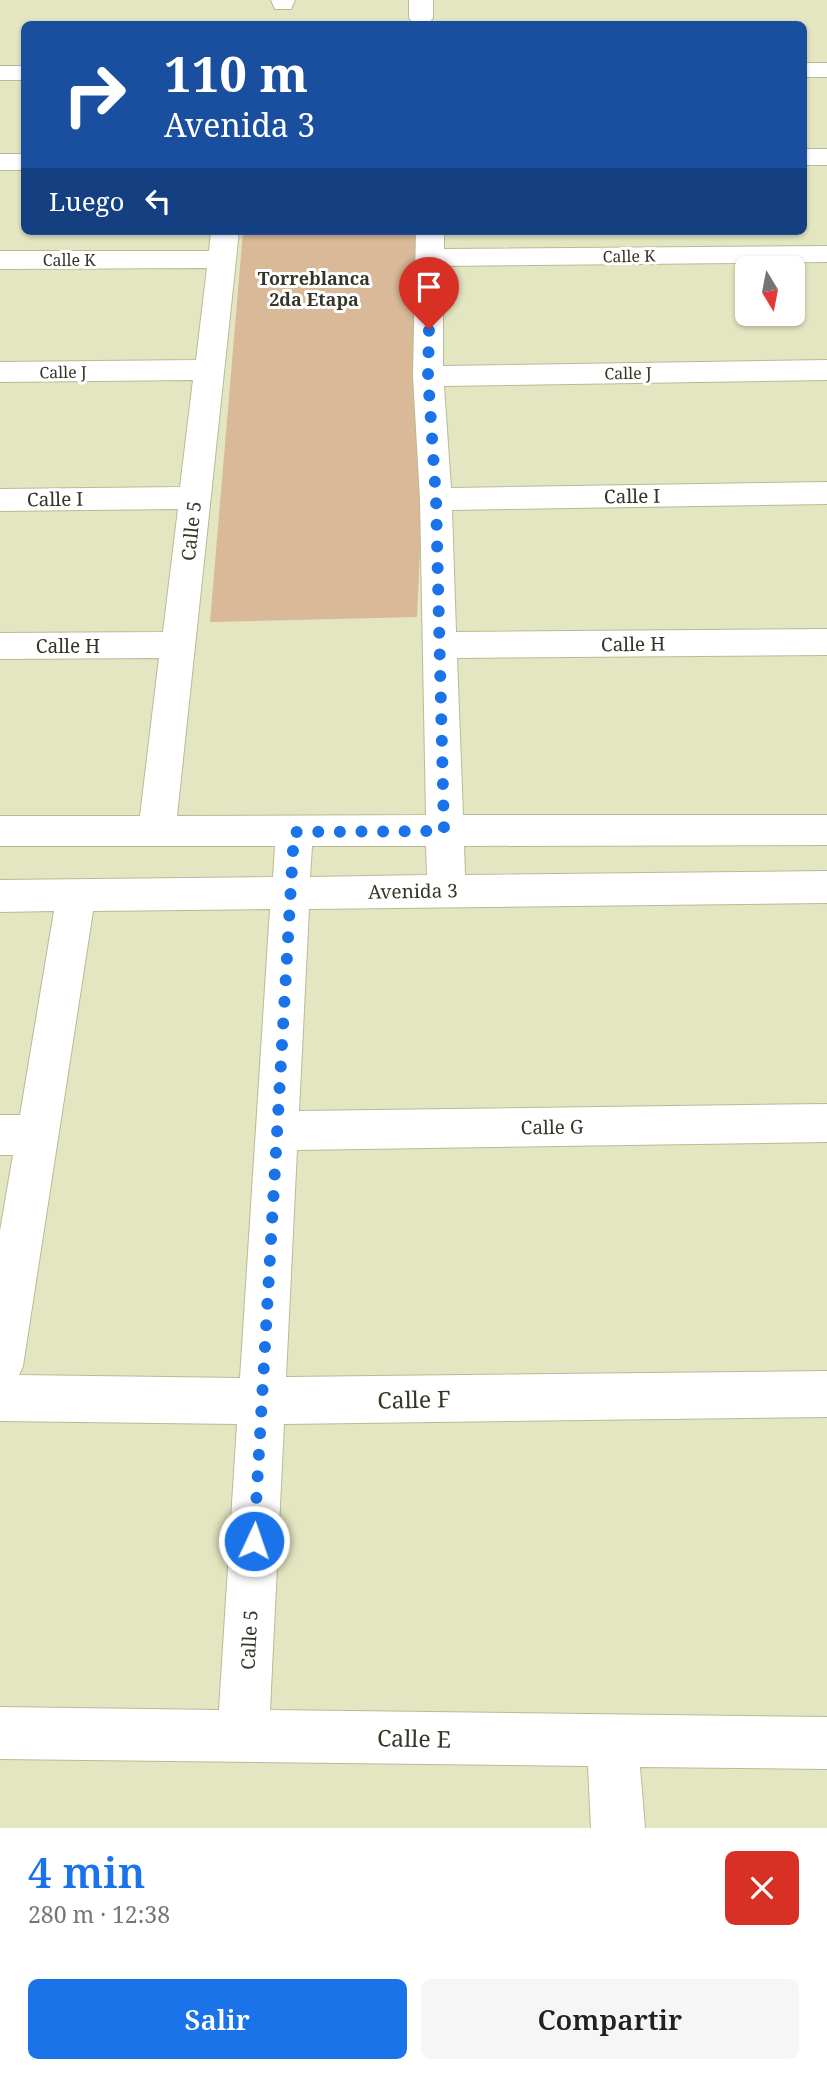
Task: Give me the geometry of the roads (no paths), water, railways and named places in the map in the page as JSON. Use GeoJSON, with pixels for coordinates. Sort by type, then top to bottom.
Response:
{"type":"FeatureCollection","features":[{"type":"Feature","properties":{"kind":"street"},"geometry":{"type":"LineString","coordinates":[[807,70],[827,70]]}},
{"type":"Feature","properties":{"kind":"street"},"geometry":{"type":"LineString","coordinates":[[0,74],[21,74]]}},
{"type":"Feature","properties":{"kind":"street"},"geometry":{"type":"LineString","coordinates":[[807,157],[827,157]]}},
{"type":"Feature","properties":{"kind":"street"},"geometry":{"type":"LineString","coordinates":[[0,162],[21,162]]}},
{"type":"Feature","properties":{"kind":"street"},"geometry":{"type":"LineString","coordinates":[[430,244],[428,376],[436,499],[446,891]]}},
{"type":"Feature","properties":{"kind":"street","name":"Calle K"},"geometry":{"type":"LineString","coordinates":[[430,244],[827,254]]}},
{"type":"Feature","properties":{"kind":"street","name":"Calle K"},"geometry":{"type":"LineString","coordinates":[[0,260],[223,245]]}},
{"type":"Feature","properties":{"kind":"street","name":"Calle 5"},"geometry":{"type":"LineString","coordinates":[[157,831],[223,245]]}},
{"type":"Feature","properties":{"kind":"street","name":"Calle J"},"geometry":{"type":"LineString","coordinates":[[0,372],[209,370]]}},
{"type":"Feature","properties":{"kind":"street","name":"Calle J"},"geometry":{"type":"LineString","coordinates":[[428,376],[827,370]]}},
{"type":"Feature","properties":{"kind":"street","name":"Calle I"},"geometry":{"type":"LineString","coordinates":[[436,499],[827,494]]}},
{"type":"Feature","properties":{"kind":"street","name":"Calle I"},"geometry":{"type":"LineString","coordinates":[[0,500],[195,498]]}},
{"type":"Feature","properties":{"kind":"street","name":"Calle H"},"geometry":{"type":"LineString","coordinates":[[439,645],[827,642]]}},
{"type":"Feature","properties":{"kind":"street","name":"Calle H"},"geometry":{"type":"LineString","coordinates":[[0,646],[178,645]]}},
{"type":"Feature","properties":{"kind":"street"},"geometry":{"type":"LineString","coordinates":[[0,831],[827,830]]}},
{"type":"Feature","properties":{"kind":"street","name":"Calle 5"},"geometry":{"type":"LineString","coordinates":[[243,1736],[294,832]]}},
{"type":"Feature","properties":{"kind":"street","name":"Avenida 3"},"geometry":{"type":"LineString","coordinates":[[0,896],[827,887]]}},
{"type":"Feature","properties":{"kind":"street"},"geometry":{"type":"LineString","coordinates":[[0,1366],[19,1135],[76,895]]}},
{"type":"Feature","properties":{"kind":"street","name":"Calle G"},"geometry":{"type":"LineString","coordinates":[[277,1131],[827,1123]]}},
{"type":"Feature","properties":{"kind":"street","name":"Calle F"},"geometry":{"type":"LineString","coordinates":[[0,1398],[262,1401],[827,1394]]}},
{"type":"Feature","properties":{"kind":"street","name":"Calle E"},"geometry":{"type":"LineString","coordinates":[[0,1733],[827,1743]]}},
{"type":"Feature","properties":{"kind":"street"},"geometry":{"type":"LineString","coordinates":[[612,1740],[618,1828]]}},
{"type":"Feature","properties":{"kind":"district","name":"Torreblanca 2da Etapa"},"geometry":{"type":"Point","coordinates":[314,288]}}]}
